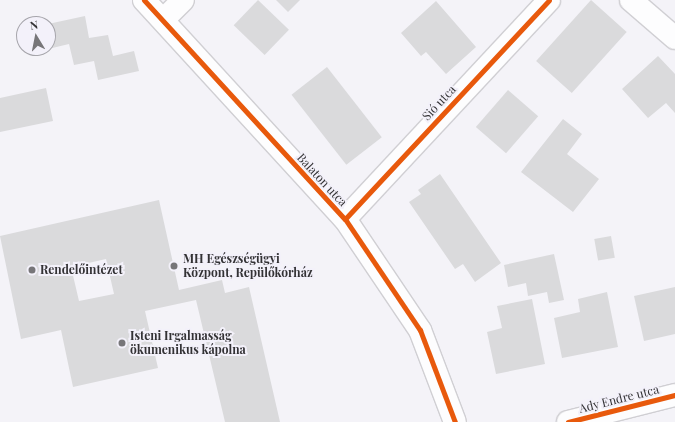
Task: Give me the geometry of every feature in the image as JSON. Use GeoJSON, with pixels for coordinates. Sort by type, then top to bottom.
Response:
{"type":"FeatureCollection","features":[{"type":"Feature","properties":{"kind":"street","name":"Balaton utca"},"geometry":{"type":"LineString","coordinates":[[144,0],[345,219],[420,330],[455,422]]}},
{"type":"Feature","properties":{"kind":"street"},"geometry":{"type":"LineString","coordinates":[[163,20],[183,0]]}},
{"type":"Feature","properties":{"kind":"street","name":"Sió utca"},"geometry":{"type":"LineString","coordinates":[[345,219],[548,0]]}},
{"type":"Feature","properties":{"kind":"street"},"geometry":{"type":"LineString","coordinates":[[631,0],[675,38]]}},
{"type":"Feature","properties":{"kind":"street","name":"Ady Endre utca"},"geometry":{"type":"LineString","coordinates":[[568,422],[675,395]]}},
{"type":"Feature","properties":{"kind":"building"},"geometry":{"type":"Polygon","coordinates":[[[258,0],[289,30],[265,55],[234,25],[258,0]]]}},
{"type":"Feature","properties":{"kind":"building"},"geometry":{"type":"Polygon","coordinates":[[[276,0],[300,0],[288,12],[276,0]]]}},
{"type":"Feature","properties":{"kind":"building"},"geometry":{"type":"Polygon","coordinates":[[[591,0],[627,32],[572,93],[536,61],[591,0]]]}},
{"type":"Feature","properties":{"kind":"building"},"geometry":{"type":"Polygon","coordinates":[[[436,1],[476,47],[446,74],[426,52],[421,56],[401,33],[436,1]]]}},
{"type":"Feature","properties":{"kind":"building"},"geometry":{"type":"Polygon","coordinates":[[[85,16],[89,38],[108,35],[113,56],[134,51],[139,71],[98,80],[94,61],[74,65],[69,44],[56,47],[56,22],[85,16]]]}},
{"type":"Feature","properties":{"kind":"building"},"geometry":{"type":"Polygon","coordinates":[[[658,56],[675,74],[675,113],[666,103],[648,118],[622,89],[658,56]]]}},
{"type":"Feature","properties":{"kind":"building"},"geometry":{"type":"Polygon","coordinates":[[[327,67],[382,137],[346,165],[292,95],[327,67]]]}},
{"type":"Feature","properties":{"kind":"building"},"geometry":{"type":"Polygon","coordinates":[[[46,88],[53,121],[0,132],[0,98],[46,88]]]}},
{"type":"Feature","properties":{"kind":"building"},"geometry":{"type":"Polygon","coordinates":[[[508,90],[538,116],[506,153],[476,127],[508,90]]]}},
{"type":"Feature","properties":{"kind":"building"},"geometry":{"type":"Polygon","coordinates":[[[563,119],[582,134],[567,154],[599,179],[573,212],[521,172],[563,119]]]}},
{"type":"Feature","properties":{"kind":"building"},"geometry":{"type":"Polygon","coordinates":[[[440,174],[501,263],[475,282],[463,264],[455,269],[409,202],[421,194],[418,190],[440,174]]]}},
{"type":"Feature","properties":{"kind":"building"},"geometry":{"type":"Polygon","coordinates":[[[159,200],[179,290],[222,280],[225,293],[249,287],[280,422],[225,422],[196,300],[145,311],[158,368],[73,387],[61,330],[21,339],[0,236],[159,200]],[[106,259],[71,267],[79,301],[114,294],[106,259]]]}},
{"type":"Feature","properties":{"kind":"building"},"geometry":{"type":"Polygon","coordinates":[[[611,236],[615,258],[598,261],[594,239],[611,236]]]}},
{"type":"Feature","properties":{"kind":"building"},"geometry":{"type":"Polygon","coordinates":[[[554,254],[564,300],[549,303],[547,292],[528,296],[526,283],[508,287],[504,265],[554,254]]]}},
{"type":"Feature","properties":{"kind":"building"},"geometry":{"type":"Polygon","coordinates":[[[675,287],[675,334],[644,341],[634,296],[675,287]]]}},
{"type":"Feature","properties":{"kind":"building"},"geometry":{"type":"Polygon","coordinates":[[[607,292],[618,347],[562,358],[554,318],[580,312],[578,299],[607,292]]]}},
{"type":"Feature","properties":{"kind":"building"},"geometry":{"type":"Polygon","coordinates":[[[532,299],[545,364],[496,374],[487,332],[502,328],[497,306],[532,299]]]}},
{"type":"Feature","properties":{"kind":"cycle path"},"geometry":{"type":"LineString","coordinates":[[144,0],[345,219],[420,330],[455,422]]}},
{"type":"Feature","properties":{"kind":"cycle path"},"geometry":{"type":"LineString","coordinates":[[345,219],[549,0]]}},
{"type":"Feature","properties":{"kind":"cycle path"},"geometry":{"type":"LineString","coordinates":[[568,422],[675,395]]}},
{"type":"Feature","properties":{"kind":"place","name":"MH Egészségügyi Központ, Repülőkórház"},"geometry":{"type":"Point","coordinates":[174,266]}},
{"type":"Feature","properties":{"kind":"place","name":"Rendelőintézet"},"geometry":{"type":"Point","coordinates":[32,270]}},
{"type":"Feature","properties":{"kind":"place","name":"Isteni Irgalmasság ökumenikus kápolna"},"geometry":{"type":"Point","coordinates":[122,343]}}]}
